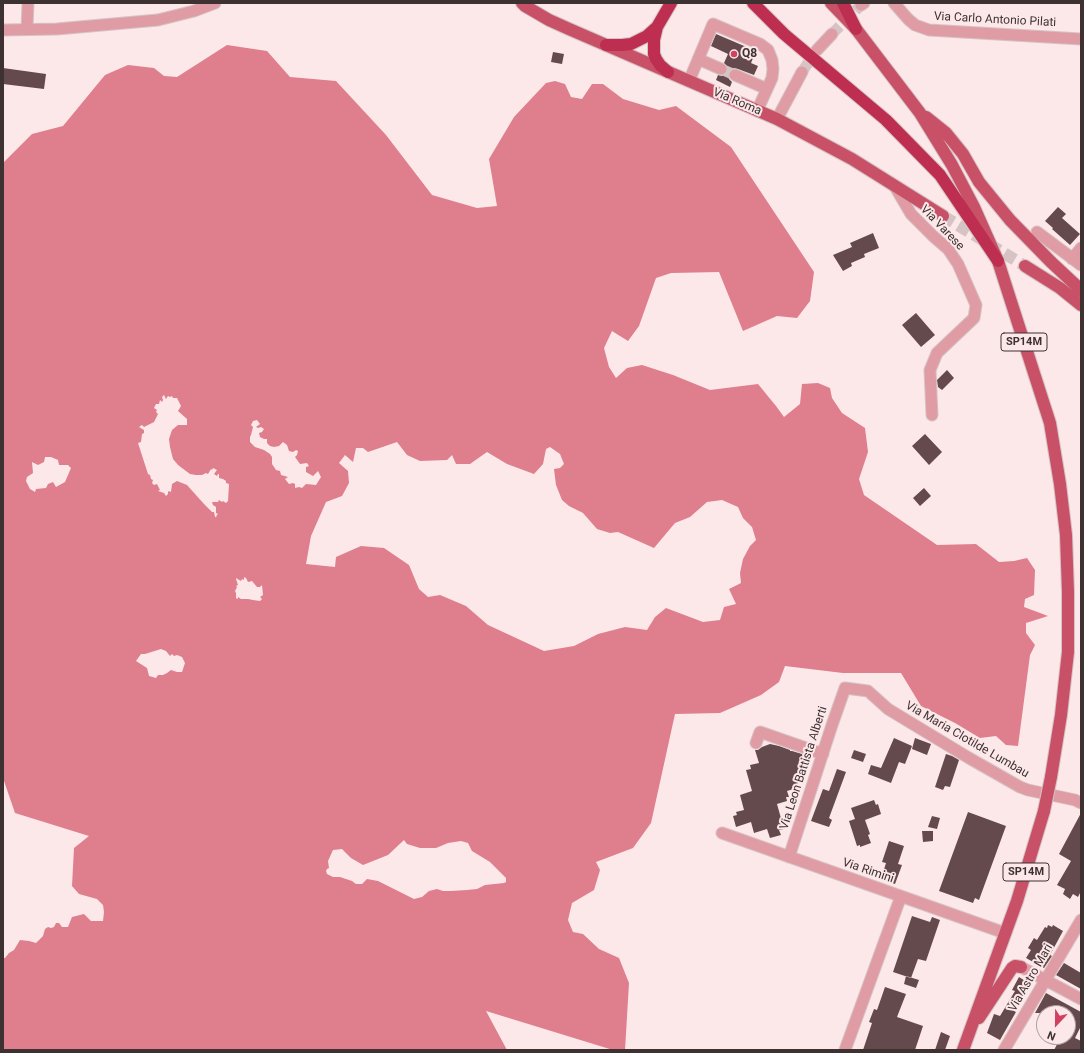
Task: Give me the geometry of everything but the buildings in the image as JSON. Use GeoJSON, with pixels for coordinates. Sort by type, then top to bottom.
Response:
{"type":"FeatureCollection","features":[{"type":"Feature","properties":{"kind":"highway"},"geometry":{"type":"LineString","coordinates":[[668,72],[660,66],[656,59],[654,54],[654,40],[657,27],[671,3]]}},
{"type":"Feature","properties":{"kind":"highway"},"geometry":{"type":"LineString","coordinates":[[753,3],[784,34],[886,120],[940,175],[998,262]]}},
{"type":"Feature","properties":{"kind":"highway"},"geometry":{"type":"LineString","coordinates":[[843,3],[856,29]]}},
{"type":"Feature","properties":{"kind":"highway"},"geometry":{"type":"LineString","coordinates":[[606,45],[631,44],[647,36],[657,27]]}},
{"type":"Feature","properties":{"kind":"main road","name":"Via Roma"},"geometry":{"type":"LineString","coordinates":[[522,3],[549,20],[777,119],[852,159],[943,216]]}},
{"type":"Feature","properties":{"kind":"main road","name":"SP14M"},"geometry":{"type":"LineString","coordinates":[[831,3],[856,29],[920,113],[952,165],[974,206],[998,262],[1050,423],[1060,484],[1066,535],[1068,652],[1061,715],[1051,777],[1044,811],[1017,901],[963,1050]]}},
{"type":"Feature","properties":{"kind":"main road"},"geometry":{"type":"LineString","coordinates":[[920,113],[946,133],[963,154],[979,182],[1010,220],[1081,290]]}},
{"type":"Feature","properties":{"kind":"main road"},"geometry":{"type":"LineString","coordinates":[[1025,266],[1060,288],[1081,305]]}},
{"type":"Feature","properties":{"kind":"main road"},"geometry":{"type":"LineString","coordinates":[[969,1034],[1012,968],[1018,966],[1021,967]]}},
{"type":"Feature","properties":{"kind":"street"},"geometry":{"type":"LineString","coordinates":[[27,29],[28,3]]}},
{"type":"Feature","properties":{"kind":"street"},"geometry":{"type":"LineString","coordinates":[[3,30],[57,28],[158,20],[194,11],[215,3]]}},
{"type":"Feature","properties":{"kind":"street","name":"Via Carlo Antonio Pilati"},"geometry":{"type":"LineString","coordinates":[[894,3],[915,26],[929,30],[1081,39]]}},
{"type":"Feature","properties":{"kind":"street"},"geometry":{"type":"LineString","coordinates":[[689,81],[713,24],[760,44],[768,50],[772,60],[772,78],[757,111]]}},
{"type":"Feature","properties":{"kind":"street"},"geometry":{"type":"LineString","coordinates":[[817,50],[832,34]]}},
{"type":"Feature","properties":{"kind":"street"},"geometry":{"type":"LineString","coordinates":[[698,59],[721,69]]}},
{"type":"Feature","properties":{"kind":"street"},"geometry":{"type":"LineString","coordinates":[[777,119],[802,72]]}},
{"type":"Feature","properties":{"kind":"street"},"geometry":{"type":"LineString","coordinates":[[735,76],[767,89]]}},
{"type":"Feature","properties":{"kind":"street","name":"Via Varese"},"geometry":{"type":"LineString","coordinates":[[894,185],[911,214],[948,249],[958,264],[976,305],[974,318],[937,353],[932,364],[930,370],[932,415]]}},
{"type":"Feature","properties":{"kind":"street"},"geometry":{"type":"LineString","coordinates":[[1037,232],[1077,262],[1081,248]]}},
{"type":"Feature","properties":{"kind":"street","name":"Via Leon Battista Alberti"},"geometry":{"type":"LineString","coordinates":[[789,857],[845,688]]}},
{"type":"Feature","properties":{"kind":"street","name":"Via Maria Clotilde Lumbau"},"geometry":{"type":"LineString","coordinates":[[845,688],[868,691],[894,712],[1020,787],[1075,800],[1081,803]]}},
{"type":"Feature","properties":{"kind":"street"},"geometry":{"type":"LineString","coordinates":[[756,744],[760,732],[823,754]]}},
{"type":"Feature","properties":{"kind":"street","name":"Via Rimini"},"geometry":{"type":"LineString","coordinates":[[722,833],[1005,933]]}},
{"type":"Feature","properties":{"kind":"street"},"geometry":{"type":"LineString","coordinates":[[845,1050],[901,896]]}},
{"type":"Feature","properties":{"kind":"street","name":"Via Astro Mari"},"geometry":{"type":"LineString","coordinates":[[1004,1050],[1081,920]]}},
{"type":"Feature","properties":{"kind":"street"},"geometry":{"type":"LineString","coordinates":[[1021,967],[1081,999]]}},
{"type":"Feature","properties":{"kind":"shaded area"},"geometry":{"type":"Polygon","coordinates":[[[227,45],[267,51],[290,77],[336,81],[386,135],[432,195],[477,208],[497,206],[489,159],[514,117],[546,83],[555,81],[565,84],[571,97],[582,99],[592,84],[603,84],[623,99],[659,110],[676,106],[731,147],[814,272],[810,301],[797,318],[777,316],[743,331],[719,272],[671,273],[656,278],[639,326],[628,341],[612,331],[604,348],[609,367],[616,378],[627,368],[642,365],[673,375],[710,390],[758,384],[784,417],[800,404],[802,384],[818,383],[830,388],[832,398],[842,413],[865,428],[868,452],[859,479],[864,495],[937,545],[976,544],[999,562],[1027,558],[1035,570],[1034,595],[1025,599],[1024,607],[1048,616],[1026,623],[1026,633],[1035,645],[1030,655],[1018,746],[1006,745],[996,736],[980,738],[955,723],[921,706],[901,673],[843,673],[785,666],[779,682],[761,695],[720,713],[675,714],[651,823],[633,848],[596,862],[600,870],[594,890],[572,903],[568,920],[573,932],[583,934],[599,949],[619,958],[629,983],[625,1050],[613,1050],[486,1011],[507,1050],[3,1050],[3,958],[14,950],[20,940],[36,943],[43,936],[45,929],[48,927],[54,927],[56,923],[59,923],[62,927],[68,927],[72,917],[84,914],[91,921],[103,921],[104,912],[103,905],[97,899],[79,894],[72,886],[74,848],[89,836],[15,813],[3,778],[3,163],[32,134],[63,126],[105,75],[128,65],[154,68],[164,76],[177,77],[227,45]],[[164,395],[162,397],[162,402],[160,400],[159,404],[156,404],[154,408],[157,410],[156,412],[158,414],[154,422],[144,427],[142,425],[139,427],[144,430],[144,433],[142,434],[141,442],[138,443],[148,474],[153,480],[152,483],[154,485],[157,484],[160,490],[158,491],[164,493],[166,496],[169,491],[171,492],[172,484],[177,481],[187,485],[212,512],[214,512],[215,517],[217,517],[216,516],[218,514],[216,513],[216,507],[212,502],[218,502],[219,500],[226,503],[228,501],[229,484],[223,479],[219,478],[219,474],[217,476],[214,474],[217,470],[213,468],[208,474],[190,474],[173,459],[169,439],[172,430],[178,425],[187,425],[187,419],[178,411],[181,406],[177,398],[168,396],[166,399],[164,395]],[[257,420],[253,421],[251,425],[253,427],[250,442],[255,447],[270,454],[272,457],[272,464],[276,470],[280,471],[281,475],[288,477],[285,479],[289,484],[295,484],[295,488],[302,488],[306,484],[316,485],[321,477],[318,471],[313,476],[306,472],[306,467],[309,466],[307,463],[300,464],[295,457],[298,451],[289,451],[287,445],[283,442],[279,446],[270,446],[267,443],[267,439],[260,437],[259,433],[264,429],[261,427],[256,427],[260,424],[257,420]],[[397,442],[368,452],[363,448],[356,448],[353,462],[345,455],[339,463],[348,471],[349,483],[342,496],[326,502],[311,536],[306,564],[335,567],[336,557],[361,546],[384,548],[409,565],[419,589],[428,597],[440,595],[466,606],[488,625],[544,651],[574,646],[598,634],[625,627],[647,630],[655,617],[666,608],[703,622],[720,620],[724,607],[736,604],[729,589],[741,583],[740,573],[743,559],[750,546],[756,540],[752,527],[743,518],[738,507],[722,500],[707,502],[690,517],[675,523],[654,548],[618,532],[610,533],[597,529],[583,513],[569,506],[562,500],[556,485],[554,469],[560,468],[564,464],[560,454],[550,447],[546,449],[543,464],[534,474],[507,464],[487,452],[470,464],[456,464],[452,455],[447,460],[420,461],[407,455],[397,442]],[[45,457],[44,462],[38,465],[32,462],[33,473],[27,477],[26,481],[30,489],[35,492],[36,489],[46,488],[48,484],[53,482],[56,487],[65,482],[71,468],[68,465],[59,465],[58,460],[51,457],[45,457]],[[244,577],[244,580],[242,579],[241,581],[236,578],[238,585],[236,586],[235,591],[236,598],[238,599],[238,597],[241,599],[260,601],[262,599],[260,597],[263,595],[262,585],[257,587],[252,581],[248,582],[244,577]],[[161,649],[141,654],[136,661],[147,668],[149,676],[156,678],[158,675],[163,675],[171,670],[182,672],[185,663],[182,657],[177,655],[174,656],[172,654],[170,656],[166,651],[161,649]],[[404,840],[388,855],[363,865],[351,858],[342,849],[333,850],[328,861],[329,868],[326,871],[327,874],[333,877],[340,877],[356,884],[362,884],[367,879],[378,881],[414,899],[422,897],[429,891],[437,889],[451,891],[477,889],[485,885],[506,882],[506,878],[490,862],[472,851],[468,843],[461,841],[448,843],[436,848],[420,848],[407,844],[404,840]]]}},
{"type":"Feature","properties":{"kind":"tunnel"},"geometry":{"type":"LineString","coordinates":[[832,34],[861,5]]}},
{"type":"Feature","properties":{"kind":"tunnel"},"geometry":{"type":"LineString","coordinates":[[802,72],[816,51]]}},
{"type":"Feature","properties":{"kind":"tunnel"},"geometry":{"type":"LineString","coordinates":[[721,69],[735,75]]}},
{"type":"Feature","properties":{"kind":"tunnel"},"geometry":{"type":"LineString","coordinates":[[943,216],[1025,266]]}},
{"type":"Feature","properties":{"kind":"place","name":"Q8"},"geometry":{"type":"Point","coordinates":[734,54]}}]}
